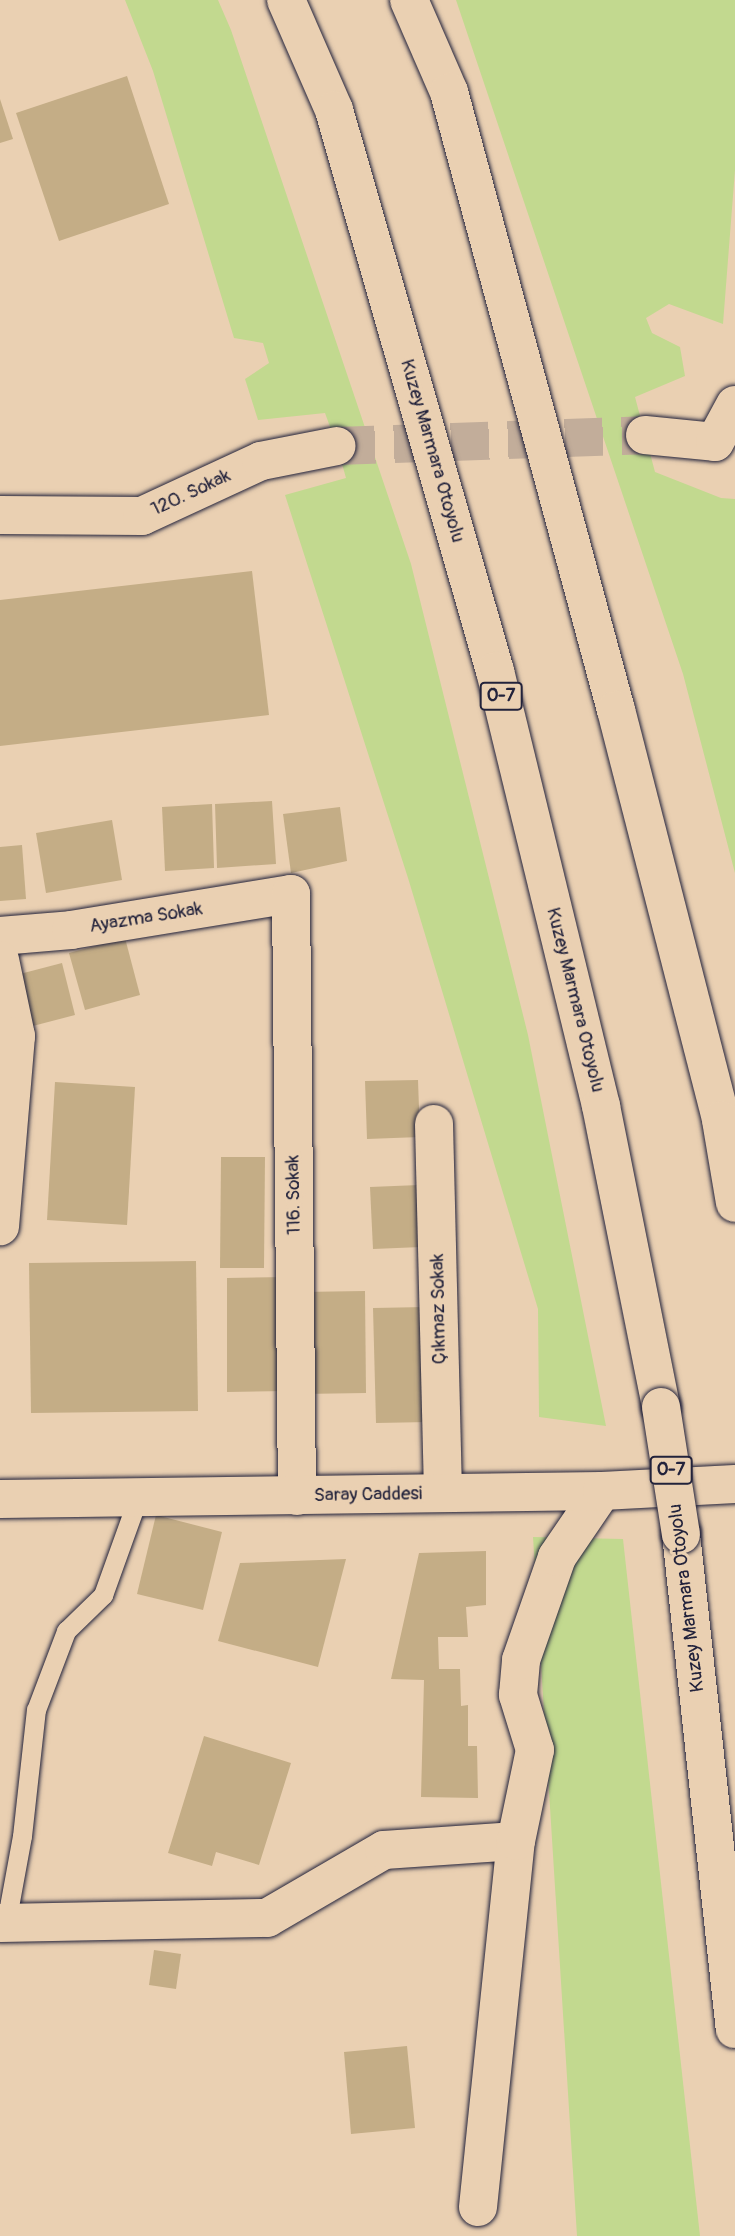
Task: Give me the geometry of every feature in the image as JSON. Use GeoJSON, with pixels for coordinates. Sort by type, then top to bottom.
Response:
{"type":"FeatureCollection","features":[{"type":"Feature","properties":{"kind":"main road","name":"Kuzey Marmara Otoyolu"},"geometry":{"type":"LineString","coordinates":[[286,0],[334,110],[495,671],[601,1106],[661,1407],[681,1534],[735,2029]]}},
{"type":"Feature","properties":{"kind":"main road"},"geometry":{"type":"LineString","coordinates":[[409,0],[449,92],[622,736],[721,1120],[735,1203]]}},
{"type":"Feature","properties":{"kind":"main road"},"geometry":{"type":"LineString","coordinates":[[645,435],[725,449],[735,405]]}},
{"type":"Feature","properties":{"kind":"main road","name":"120. Sokak"},"geometry":{"type":"LineString","coordinates":[[0,515],[142,516],[261,461],[337,446]]}},
{"type":"Feature","properties":{"kind":"main road","name":"Ayazma Sokak"},"geometry":{"type":"LineString","coordinates":[[0,936],[71,930],[291,894]]}},
{"type":"Feature","properties":{"kind":"main road","name":"116. Sokak"},"geometry":{"type":"LineString","coordinates":[[291,894],[297,1496]]}},
{"type":"Feature","properties":{"kind":"main road"},"geometry":{"type":"LineString","coordinates":[[0,960],[16,1036],[0,1226]]}},
{"type":"Feature","properties":{"kind":"main road","name":"Çıkmaz Sokak"},"geometry":{"type":"LineString","coordinates":[[435,1124],[443,1493]]}},
{"type":"Feature","properties":{"kind":"main road","name":"Saray Caddesi"},"geometry":{"type":"LineString","coordinates":[[0,1499],[602,1491],[735,1485]]}},
{"type":"Feature","properties":{"kind":"main road"},"geometry":{"type":"LineString","coordinates":[[478,2207],[516,1841],[534,1750],[518,1695],[521,1660],[556,1557],[602,1491]]}},
{"type":"Feature","properties":{"kind":"main road"},"geometry":{"type":"LineString","coordinates":[[3,1923],[267,1918],[384,1850],[516,1841]]}},
{"type":"Feature","properties":{"kind":"lane"},"geometry":{"type":"LineString","coordinates":[[3,1923],[22,1836],[36,1710],[66,1631],[103,1595],[138,1497]]}},
{"type":"Feature","properties":{"kind":"green space"},"geometry":{"type":"Polygon","coordinates":[[[125,0],[218,0],[231,30],[411,564],[528,1035],[606,1426],[539,1417],[538,1309],[408,878],[285,495],[346,478],[337,446],[325,413],[258,420],[245,379],[269,363],[263,343],[234,338],[153,71],[125,0]]]}},
{"type":"Feature","properties":{"kind":"green space"},"geometry":{"type":"Polygon","coordinates":[[[456,0],[735,0],[735,170],[723,324],[669,304],[646,318],[652,333],[680,347],[685,376],[635,397],[655,472],[721,498],[735,499],[735,873],[683,674],[456,0]]]}},
{"type":"Feature","properties":{"kind":"green space"},"geometry":{"type":"Polygon","coordinates":[[[533,1537],[623,1539],[700,2236],[577,2236],[533,1537]]]}},
{"type":"Feature","properties":{"kind":"building"},"geometry":{"type":"Polygon","coordinates":[[[127,76],[169,204],[59,241],[16,113],[127,76]]]}},
{"type":"Feature","properties":{"kind":"building"},"geometry":{"type":"Polygon","coordinates":[[[0,99],[13,139],[0,143],[0,99]]]}},
{"type":"Feature","properties":{"kind":"building"},"geometry":{"type":"Polygon","coordinates":[[[252,571],[269,715],[0,746],[0,600],[252,571]]]}},
{"type":"Feature","properties":{"kind":"building"},"geometry":{"type":"Polygon","coordinates":[[[272,801],[276,864],[217,868],[215,804],[272,801]]]}},
{"type":"Feature","properties":{"kind":"building"},"geometry":{"type":"Polygon","coordinates":[[[212,804],[214,868],[165,871],[162,807],[212,804]]]}},
{"type":"Feature","properties":{"kind":"building"},"geometry":{"type":"Polygon","coordinates":[[[340,807],[347,861],[291,873],[283,814],[340,807]]]}},
{"type":"Feature","properties":{"kind":"building"},"geometry":{"type":"Polygon","coordinates":[[[112,820],[122,880],[46,893],[36,833],[112,820]]]}},
{"type":"Feature","properties":{"kind":"building"},"geometry":{"type":"Polygon","coordinates":[[[22,845],[26,899],[0,901],[0,847],[22,845]]]}},
{"type":"Feature","properties":{"kind":"building"},"geometry":{"type":"Polygon","coordinates":[[[125,938],[140,995],[85,1010],[69,953],[125,938]]]}},
{"type":"Feature","properties":{"kind":"building"},"geometry":{"type":"Polygon","coordinates":[[[62,963],[75,1015],[29,1027],[16,975],[62,963]]]}},
{"type":"Feature","properties":{"kind":"building"},"geometry":{"type":"Polygon","coordinates":[[[418,1080],[420,1137],[367,1139],[365,1081],[418,1080]]]}},
{"type":"Feature","properties":{"kind":"building"},"geometry":{"type":"Polygon","coordinates":[[[55,1082],[135,1087],[127,1225],[47,1220],[55,1082]]]}},
{"type":"Feature","properties":{"kind":"building"},"geometry":{"type":"Polygon","coordinates":[[[221,1157],[265,1157],[264,1268],[220,1268],[221,1157]]]}},
{"type":"Feature","properties":{"kind":"building"},"geometry":{"type":"Polygon","coordinates":[[[419,1185],[421,1247],[373,1249],[370,1187],[419,1185]]]}},
{"type":"Feature","properties":{"kind":"building"},"geometry":{"type":"Polygon","coordinates":[[[196,1261],[198,1411],[31,1413],[29,1263],[196,1261]]]}},
{"type":"Feature","properties":{"kind":"building"},"geometry":{"type":"Polygon","coordinates":[[[287,1277],[287,1391],[227,1392],[227,1278],[287,1277]]]}},
{"type":"Feature","properties":{"kind":"building"},"geometry":{"type":"Polygon","coordinates":[[[365,1291],[366,1393],[302,1394],[301,1292],[365,1291]]]}},
{"type":"Feature","properties":{"kind":"building"},"geometry":{"type":"Polygon","coordinates":[[[426,1307],[429,1422],[376,1423],[373,1308],[426,1307]]]}},
{"type":"Feature","properties":{"kind":"building"},"geometry":{"type":"Polygon","coordinates":[[[156,1515],[222,1532],[203,1610],[137,1594],[156,1515]]]}},
{"type":"Feature","properties":{"kind":"building"},"geometry":{"type":"Polygon","coordinates":[[[486,1551],[486,1605],[466,1607],[468,1637],[438,1637],[439,1669],[460,1669],[461,1706],[468,1705],[468,1746],[477,1746],[478,1798],[421,1797],[424,1680],[391,1679],[419,1553],[486,1551]]]}},
{"type":"Feature","properties":{"kind":"building"},"geometry":{"type":"Polygon","coordinates":[[[346,1559],[318,1667],[218,1641],[240,1563],[346,1559]]]}},
{"type":"Feature","properties":{"kind":"building"},"geometry":{"type":"Polygon","coordinates":[[[204,1736],[291,1763],[259,1865],[216,1852],[212,1866],[168,1853],[204,1736]]]}},
{"type":"Feature","properties":{"kind":"building"},"geometry":{"type":"Polygon","coordinates":[[[154,1950],[181,1954],[176,1989],[149,1985],[154,1950]]]}},
{"type":"Feature","properties":{"kind":"building"},"geometry":{"type":"Polygon","coordinates":[[[407,2046],[415,2128],[351,2134],[344,2052],[407,2046]]]}},
{"type":"Feature","properties":{"kind":"tunnel"},"geometry":{"type":"LineString","coordinates":[[337,446],[645,435]]}}]}
